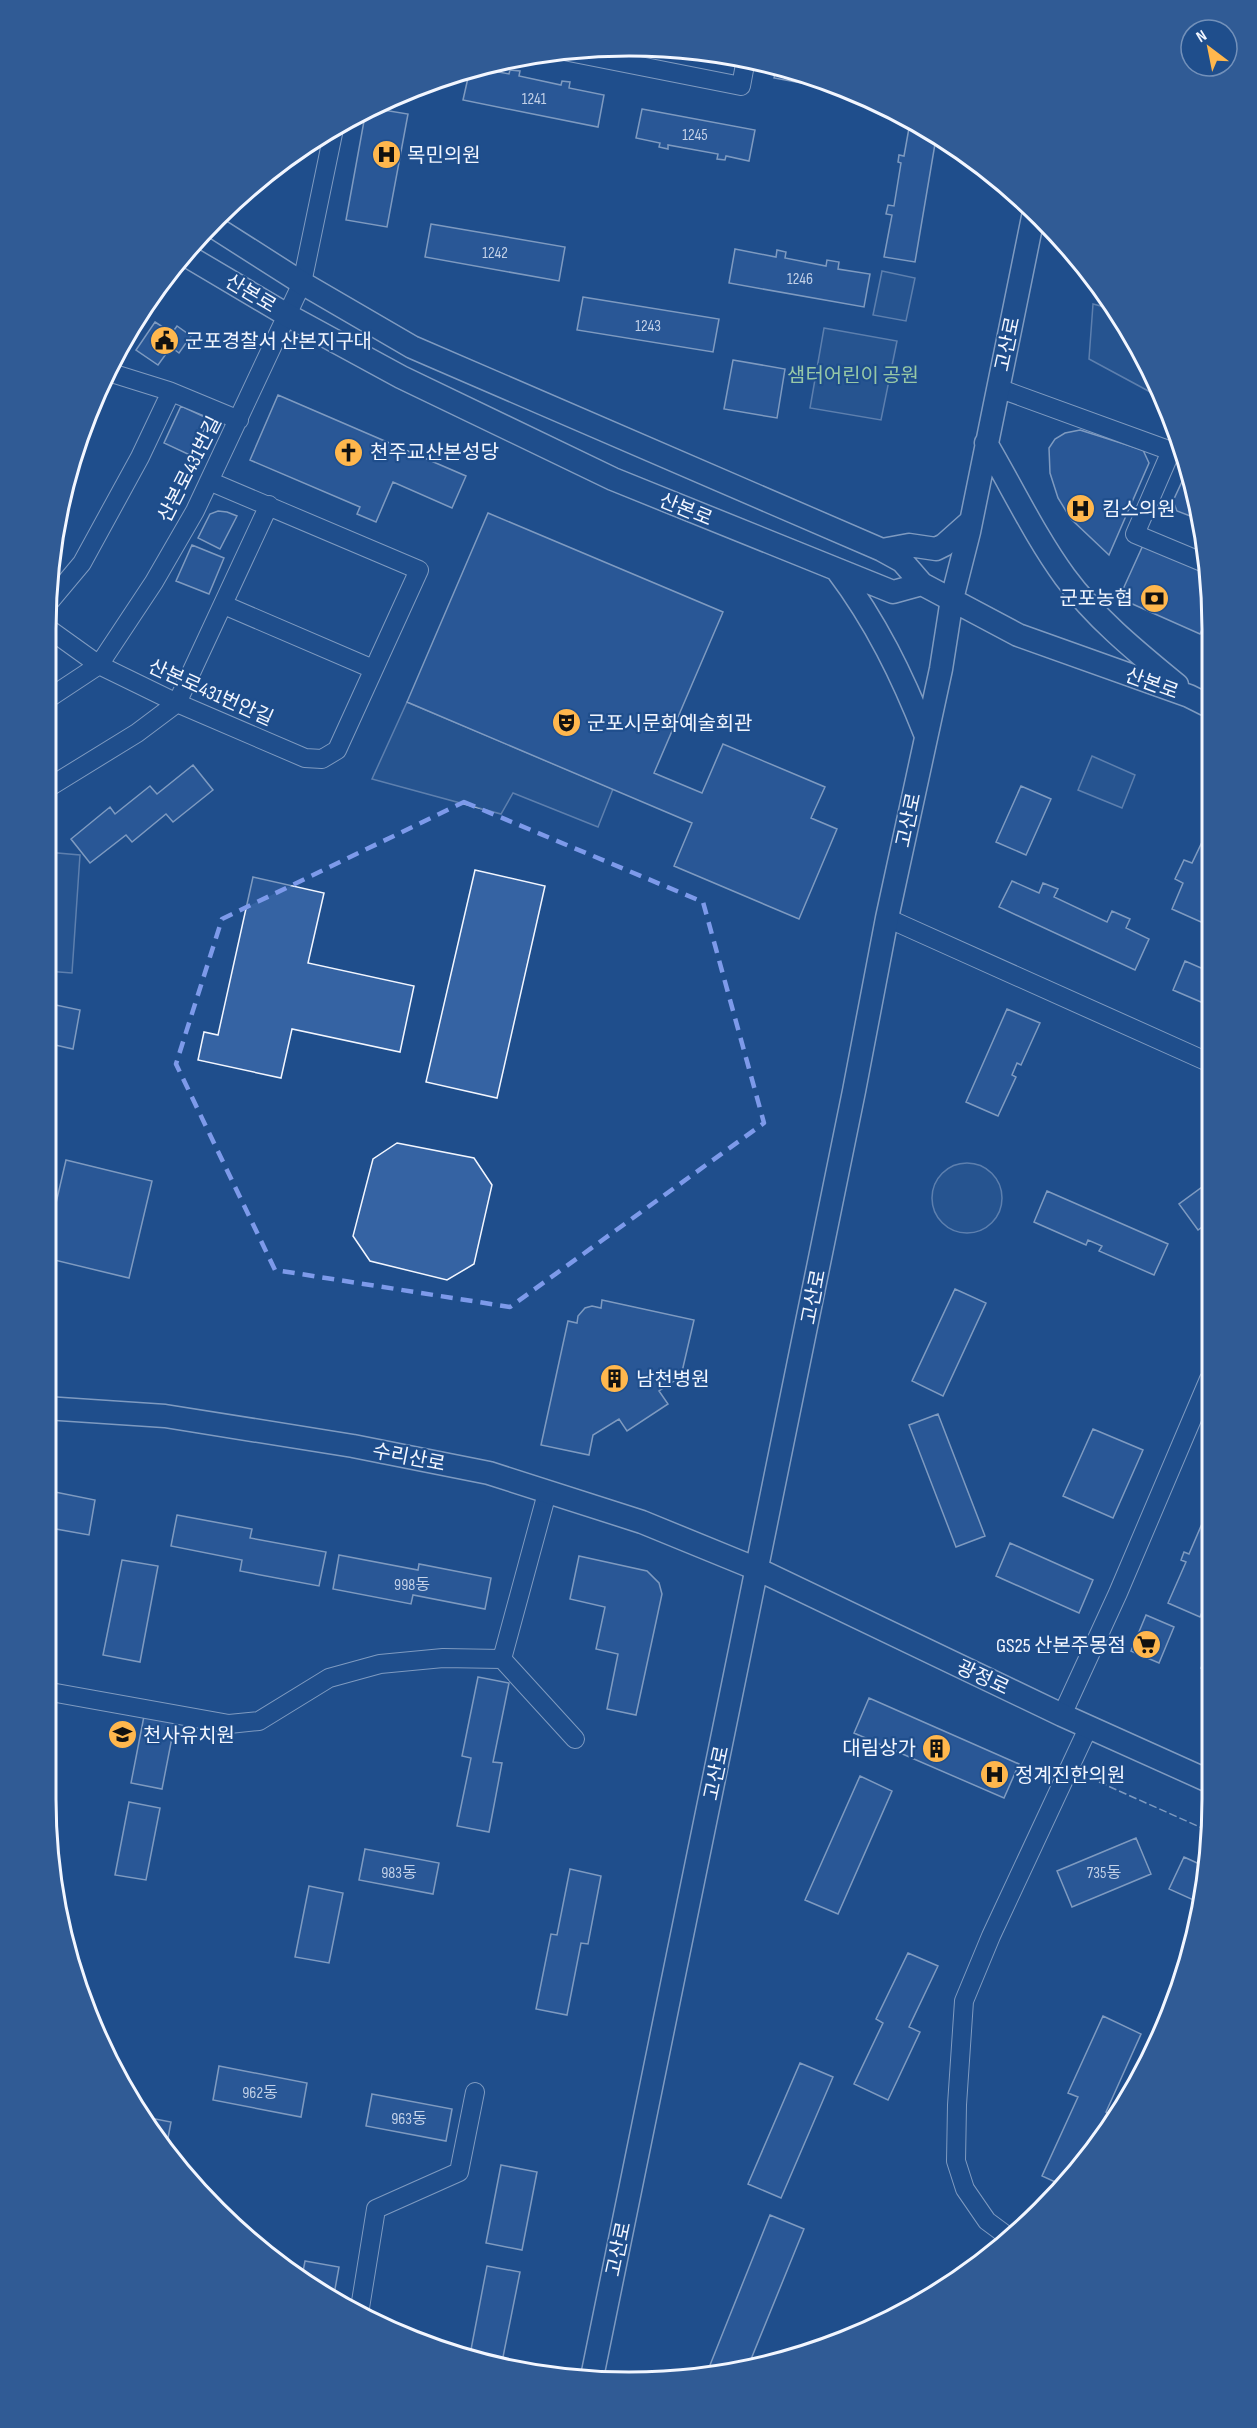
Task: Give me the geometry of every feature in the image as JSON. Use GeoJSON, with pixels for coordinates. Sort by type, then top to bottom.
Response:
{"type":"FeatureCollection","features":[{"type":"Feature","properties":{"kind":"street"},"geometry":{"type":"LineString","coordinates":[[594,57],[741,86],[744,68]]}},
{"type":"Feature","properties":{"kind":"street","name":"산본로431번길"},"geometry":{"type":"LineString","coordinates":[[56,693],[99,665],[154,582],[195,511],[302,283],[332,138]]}},
{"type":"Feature","properties":{"kind":"street","name":"고산로"},"geometry":{"type":"LineString","coordinates":[[593,2371],[952,599],[971,521],[1032,221]]}},
{"type":"Feature","properties":{"kind":"street"},"geometry":{"type":"LineString","coordinates":[[218,229],[302,283],[412,347],[882,550],[902,561],[922,584]]}},
{"type":"Feature","properties":{"kind":"street","name":"산본로"},"geometry":{"type":"LineString","coordinates":[[192,259],[287,315],[401,377],[613,479],[893,592],[922,584],[1018,635],[1198,700]]}},
{"type":"Feature","properties":{"kind":"street"},"geometry":{"type":"LineString","coordinates":[[115,374],[169,391],[239,420]]}},
{"type":"Feature","properties":{"kind":"street"},"geometry":{"type":"LineString","coordinates":[[998,388],[1173,452]]}},
{"type":"Feature","properties":{"kind":"street"},"geometry":{"type":"LineString","coordinates":[[57,593],[82,563],[140,457],[169,391]]}},
{"type":"Feature","properties":{"kind":"street"},"geometry":{"type":"LineString","coordinates":[[986,443],[1066,579],[1115,633],[1198,700]]}},
{"type":"Feature","properties":{"kind":"street"},"geometry":{"type":"LineString","coordinates":[[1175,456],[1135,534],[1197,560]]}},
{"type":"Feature","properties":{"kind":"street"},"geometry":{"type":"LineString","coordinates":[[209,481],[419,570],[373,669],[224,604]]}},
{"type":"Feature","properties":{"kind":"street"},"geometry":{"type":"LineString","coordinates":[[56,783],[137,733],[177,703],[269,505]]}},
{"type":"Feature","properties":{"kind":"street"},"geometry":{"type":"LineString","coordinates":[[882,550],[909,545],[936,549],[944,545],[971,521]]}},
{"type":"Feature","properties":{"kind":"street"},"geometry":{"type":"LineString","coordinates":[[837,570],[876,626],[912,699],[926,736]]}},
{"type":"Feature","properties":{"kind":"street"},"geometry":{"type":"LineString","coordinates":[[56,633],[75,645],[99,665]]}},
{"type":"Feature","properties":{"kind":"street","name":"산본로431번안길"},"geometry":{"type":"LineString","coordinates":[[99,665],[177,703],[313,760],[322,759],[337,750],[373,669]]}},
{"type":"Feature","properties":{"kind":"street"},"geometry":{"type":"LineString","coordinates":[[887,918],[1202,1059]]}},
{"type":"Feature","properties":{"kind":"street"},"geometry":{"type":"LineString","coordinates":[[1062,1715],[1118,1593],[1202,1395]]}},
{"type":"Feature","properties":{"kind":"street","name":"수리산로"},"geometry":{"type":"LineString","coordinates":[[56,1409],[165,1416],[353,1446],[489,1473],[642,1522],[757,1569]]}},
{"type":"Feature","properties":{"kind":"street"},"geometry":{"type":"LineString","coordinates":[[502,1659],[547,1492]]}},
{"type":"Feature","properties":{"kind":"street","name":"광정로"},"geometry":{"type":"LineString","coordinates":[[757,1569],[1062,1715],[1202,1778]]}},
{"type":"Feature","properties":{"kind":"street"},"geometry":{"type":"LineString","coordinates":[[56,1693],[228,1724],[259,1721],[329,1678],[380,1664],[443,1658],[502,1659],[575,1739]]}},
{"type":"Feature","properties":{"kind":"street"},"geometry":{"type":"LineString","coordinates":[[1003,2233],[987,2221],[965,2190],[956,2161],[964,2001],[991,1936],[1089,1726]]}},
{"type":"Feature","properties":{"kind":"street"},"geometry":{"type":"LineString","coordinates":[[360,2305],[376,2209],[459,2172],[475,2092]]}},
{"type":"Feature","properties":{"kind":"highlighted area"},"geometry":{"type":"Polygon","coordinates":[[[464,802],[703,902],[764,1123],[510,1307],[275,1270],[176,1064],[222,919],[464,802]]]}},
{"type":"Feature","properties":{"kind":"shaded area"},"geometry":{"type":"Polygon","coordinates":[[[882,271],[915,278],[906,321],[873,315],[882,271]]]}},
{"type":"Feature","properties":{"kind":"shaded area"},"geometry":{"type":"Polygon","coordinates":[[[1093,304],[1102,306],[1105,310],[1125,342],[1150,392],[1089,359],[1093,304]]]}},
{"type":"Feature","properties":{"kind":"shaded area","name":"샘터어린이 공원"},"geometry":{"type":"Polygon","coordinates":[[[824,328],[897,341],[881,420],[810,408],[824,328]]]}},
{"type":"Feature","properties":{"kind":"shaded area"},"geometry":{"type":"Polygon","coordinates":[[[407,702],[613,789],[598,827],[513,793],[501,814],[372,779],[407,702]]]}},
{"type":"Feature","properties":{"kind":"shaded area"},"geometry":{"type":"Polygon","coordinates":[[[1092,756],[1135,775],[1122,808],[1078,790],[1092,756]]]}},
{"type":"Feature","properties":{"kind":"shaded area"},"geometry":{"type":"Polygon","coordinates":[[[56,853],[80,855],[72,973],[56,972],[56,853]]]}},
{"type":"Feature","properties":{"kind":"shaded area"},"geometry":{"type":"Polygon","coordinates":[[[974,1163],[987,1169],[996,1178],[1000,1184],[1002,1198],[1000,1212],[992,1223],[981,1231],[960,1233],[942,1223],[934,1212],[932,1191],[942,1173],[953,1165],[974,1163]]]}},
{"type":"Feature","properties":{"kind":"building"},"geometry":{"type":"Polygon","coordinates":[[[510,70],[520,71],[519,76],[561,85],[562,81],[570,82],[569,88],[604,95],[598,127],[463,100],[468,79],[496,72],[509,74],[510,70]]]}},
{"type":"Feature","properties":{"kind":"building"},"geometry":{"type":"Polygon","coordinates":[[[775,75],[806,84],[774,78],[775,75]]]}},
{"type":"Feature","properties":{"kind":"building"},"geometry":{"type":"Polygon","coordinates":[[[642,109],[755,130],[749,161],[726,156],[725,160],[717,159],[718,154],[668,145],[668,149],[659,147],[660,143],[636,138],[642,109]]]}},
{"type":"Feature","properties":{"kind":"building"},"geometry":{"type":"Polygon","coordinates":[[[385,110],[408,114],[387,227],[346,220],[364,121],[385,110]]]}},
{"type":"Feature","properties":{"kind":"building"},"geometry":{"type":"Polygon","coordinates":[[[909,129],[935,144],[915,262],[884,257],[892,215],[886,214],[888,205],[894,206],[901,163],[898,162],[899,155],[904,156],[909,129]]]}},
{"type":"Feature","properties":{"kind":"building"},"geometry":{"type":"Polygon","coordinates":[[[431,224],[565,247],[559,281],[425,257],[431,224]]]}},
{"type":"Feature","properties":{"kind":"building"},"geometry":{"type":"Polygon","coordinates":[[[735,249],[776,257],[777,250],[786,252],[785,258],[826,266],[827,260],[839,262],[838,269],[870,274],[864,307],[729,283],[735,249]]]}},
{"type":"Feature","properties":{"kind":"building"},"geometry":{"type":"Polygon","coordinates":[[[583,297],[719,319],[713,352],[577,330],[583,297]]]}},
{"type":"Feature","properties":{"kind":"building","name":"군포경찰서 산본지구대"},"geometry":{"type":"Polygon","coordinates":[[[155,322],[172,333],[177,326],[191,336],[179,353],[171,347],[158,365],[136,350],[155,322]]]}},
{"type":"Feature","properties":{"kind":"building"},"geometry":{"type":"Polygon","coordinates":[[[733,360],[785,369],[777,418],[724,409],[733,360]]]}},
{"type":"Feature","properties":{"kind":"building"},"geometry":{"type":"Polygon","coordinates":[[[278,395],[466,476],[452,508],[393,482],[376,522],[357,514],[360,507],[250,460],[278,395]]]}},
{"type":"Feature","properties":{"kind":"building"},"geometry":{"type":"Polygon","coordinates":[[[181,406],[209,419],[192,456],[164,443],[181,406]]]}},
{"type":"Feature","properties":{"kind":"building"},"geometry":{"type":"Polygon","coordinates":[[[1080,430],[1143,450],[1149,463],[1109,555],[1071,519],[1058,498],[1050,473],[1049,448],[1055,439],[1065,433],[1080,430]]]}},
{"type":"Feature","properties":{"kind":"building"},"geometry":{"type":"Polygon","coordinates":[[[1182,481],[1190,516],[1177,511],[1173,501],[1182,481]]]}},
{"type":"Feature","properties":{"kind":"building"},"geometry":{"type":"Polygon","coordinates":[[[218,511],[237,516],[220,549],[198,538],[210,514],[218,511]]]}},
{"type":"Feature","properties":{"kind":"building","name":"군포시문화예술회관"},"geometry":{"type":"Polygon","coordinates":[[[488,513],[723,612],[654,773],[702,793],[723,744],[825,787],[811,818],[837,829],[799,919],[674,866],[692,823],[407,702],[488,513]]]}},
{"type":"Feature","properties":{"kind":"building"},"geometry":{"type":"Polygon","coordinates":[[[1144,543],[1198,567],[1202,629],[1200,634],[1119,598],[1144,543]]]}},
{"type":"Feature","properties":{"kind":"building"},"geometry":{"type":"Polygon","coordinates":[[[192,545],[224,558],[209,594],[176,581],[192,545]]]}},
{"type":"Feature","properties":{"kind":"building"},"geometry":{"type":"Polygon","coordinates":[[[193,765],[213,790],[173,822],[166,814],[132,842],[126,835],[90,863],[71,839],[110,807],[115,814],[150,786],[157,794],[193,765]]]}},
{"type":"Feature","properties":{"kind":"building"},"geometry":{"type":"Polygon","coordinates":[[[1021,786],[1051,799],[1026,855],[996,842],[1021,786]]]}},
{"type":"Feature","properties":{"kind":"building"},"geometry":{"type":"Polygon","coordinates":[[[1202,842],[1201,922],[1172,909],[1183,883],[1175,879],[1184,860],[1192,863],[1202,842]]]}},
{"type":"Feature","properties":{"kind":"building"},"geometry":{"type":"Polygon","coordinates":[[[475,870],[545,886],[497,1098],[426,1082],[475,870]]]}},
{"type":"Feature","properties":{"kind":"building"},"geometry":{"type":"Polygon","coordinates":[[[253,877],[324,893],[308,963],[414,986],[400,1052],[292,1029],[281,1078],[198,1060],[204,1032],[218,1035],[253,877]]]}},
{"type":"Feature","properties":{"kind":"building"},"geometry":{"type":"Polygon","coordinates":[[[1012,881],[1039,893],[1043,883],[1058,889],[1054,897],[1107,922],[1112,911],[1130,919],[1126,928],[1149,939],[1135,970],[999,907],[1012,881]]]}},
{"type":"Feature","properties":{"kind":"building"},"geometry":{"type":"Polygon","coordinates":[[[1185,961],[1202,968],[1202,1002],[1173,990],[1185,961]]]}},
{"type":"Feature","properties":{"kind":"building"},"geometry":{"type":"Polygon","coordinates":[[[56,1005],[80,1010],[73,1049],[56,1045],[56,1005]]]}},
{"type":"Feature","properties":{"kind":"building"},"geometry":{"type":"Polygon","coordinates":[[[1007,1009],[1040,1023],[1021,1065],[1017,1063],[1012,1075],[1016,1077],[998,1116],[966,1102],[1007,1009]]]}},
{"type":"Feature","properties":{"kind":"building"},"geometry":{"type":"Polygon","coordinates":[[[397,1143],[474,1158],[492,1185],[474,1264],[447,1280],[370,1261],[353,1236],[373,1159],[397,1143]]]}},
{"type":"Feature","properties":{"kind":"building"},"geometry":{"type":"Polygon","coordinates":[[[66,1160],[152,1181],[129,1278],[56,1260],[56,1203],[66,1160]]]}},
{"type":"Feature","properties":{"kind":"building"},"geometry":{"type":"Polygon","coordinates":[[[1202,1187],[1202,1227],[1198,1230],[1179,1204],[1202,1187]]]}},
{"type":"Feature","properties":{"kind":"building"},"geometry":{"type":"Polygon","coordinates":[[[1047,1191],[1168,1244],[1154,1275],[1099,1251],[1102,1246],[1088,1240],[1086,1245],[1034,1222],[1047,1191]]]}},
{"type":"Feature","properties":{"kind":"building"},"geometry":{"type":"Polygon","coordinates":[[[955,1289],[986,1303],[943,1396],[912,1381],[955,1289]]]}},
{"type":"Feature","properties":{"kind":"building","name":"남천병원"},"geometry":{"type":"Polygon","coordinates":[[[602,1300],[694,1320],[681,1376],[676,1375],[674,1381],[659,1391],[668,1404],[627,1431],[619,1419],[593,1435],[589,1455],[541,1445],[568,1321],[577,1323],[578,1316],[585,1308],[592,1306],[601,1308],[602,1300]]]}},
{"type":"Feature","properties":{"kind":"building"},"geometry":{"type":"Polygon","coordinates":[[[938,1414],[985,1536],[956,1547],[909,1425],[938,1414]]]}},
{"type":"Feature","properties":{"kind":"building"},"geometry":{"type":"Polygon","coordinates":[[[1093,1429],[1143,1450],[1113,1518],[1063,1496],[1093,1429]]]}},
{"type":"Feature","properties":{"kind":"building"},"geometry":{"type":"Polygon","coordinates":[[[56,1492],[95,1500],[89,1535],[56,1529],[56,1492]]]}},
{"type":"Feature","properties":{"kind":"building"},"geometry":{"type":"Polygon","coordinates":[[[177,1515],[252,1529],[250,1538],[326,1552],[319,1586],[240,1571],[242,1560],[171,1546],[177,1515]]]}},
{"type":"Feature","properties":{"kind":"building"},"geometry":{"type":"Polygon","coordinates":[[[1202,1524],[1202,1612],[1200,1617],[1168,1603],[1186,1562],[1181,1560],[1184,1552],[1189,1554],[1202,1524]]]}},
{"type":"Feature","properties":{"kind":"building"},"geometry":{"type":"Polygon","coordinates":[[[1010,1543],[1093,1580],[1079,1613],[996,1576],[1010,1543]]]}},
{"type":"Feature","properties":{"kind":"building"},"geometry":{"type":"Polygon","coordinates":[[[339,1555],[418,1570],[419,1564],[491,1578],[485,1609],[413,1595],[411,1604],[333,1589],[339,1555]]]}},
{"type":"Feature","properties":{"kind":"building"},"geometry":{"type":"Polygon","coordinates":[[[579,1556],[647,1571],[659,1583],[662,1594],[636,1715],[607,1709],[618,1654],[596,1649],[605,1607],[570,1599],[579,1556]]]}},
{"type":"Feature","properties":{"kind":"building"},"geometry":{"type":"Polygon","coordinates":[[[122,1560],[158,1566],[140,1662],[103,1655],[122,1560]]]}},
{"type":"Feature","properties":{"kind":"building"},"geometry":{"type":"Polygon","coordinates":[[[1146,1615],[1174,1627],[1159,1663],[1131,1651],[1146,1615]]]}},
{"type":"Feature","properties":{"kind":"building"},"geometry":{"type":"Polygon","coordinates":[[[478,1677],[509,1683],[493,1762],[502,1763],[489,1832],[457,1826],[471,1758],[462,1756],[478,1677]]]}},
{"type":"Feature","properties":{"kind":"building","name":"대림상가"},"geometry":{"type":"Polygon","coordinates":[[[869,1698],[1019,1764],[1004,1798],[854,1733],[869,1698]]]}},
{"type":"Feature","properties":{"kind":"building"},"geometry":{"type":"Polygon","coordinates":[[[145,1711],[176,1717],[162,1789],[131,1783],[145,1711]]]}},
{"type":"Feature","properties":{"kind":"building"},"geometry":{"type":"Polygon","coordinates":[[[860,1776],[892,1791],[838,1914],[805,1900],[860,1776]]]}},
{"type":"Feature","properties":{"kind":"building"},"geometry":{"type":"Polygon","coordinates":[[[129,1802],[160,1808],[146,1880],[115,1875],[129,1802]]]}},
{"type":"Feature","properties":{"kind":"building"},"geometry":{"type":"Polygon","coordinates":[[[1136,1838],[1151,1874],[1072,1907],[1057,1871],[1136,1838]]]}},
{"type":"Feature","properties":{"kind":"building"},"geometry":{"type":"Polygon","coordinates":[[[365,1849],[439,1863],[433,1894],[359,1880],[365,1849]]]}},
{"type":"Feature","properties":{"kind":"building"},"geometry":{"type":"Polygon","coordinates":[[[1184,1857],[1198,1863],[1192,1899],[1169,1889],[1184,1857]]]}},
{"type":"Feature","properties":{"kind":"building"},"geometry":{"type":"Polygon","coordinates":[[[570,1869],[601,1876],[588,1944],[581,1943],[567,2015],[536,2009],[551,1934],[557,1935],[570,1869]]]}},
{"type":"Feature","properties":{"kind":"building"},"geometry":{"type":"Polygon","coordinates":[[[309,1886],[343,1893],[329,1963],[295,1957],[309,1886]]]}},
{"type":"Feature","properties":{"kind":"building"},"geometry":{"type":"Polygon","coordinates":[[[908,1953],[938,1966],[909,2027],[920,2032],[888,2100],[854,2084],[883,2023],[876,2019],[908,1953]]]}},
{"type":"Feature","properties":{"kind":"building"},"geometry":{"type":"Polygon","coordinates":[[[1103,2016],[1141,2034],[1106,2112],[1108,2113],[1055,2182],[1042,2176],[1078,2097],[1068,2093],[1103,2016]]]}},
{"type":"Feature","properties":{"kind":"building"},"geometry":{"type":"Polygon","coordinates":[[[800,2063],[833,2077],[781,2198],[748,2184],[800,2063]]]}},
{"type":"Feature","properties":{"kind":"building"},"geometry":{"type":"Polygon","coordinates":[[[219,2066],[307,2083],[301,2117],[213,2100],[219,2066]]]}},
{"type":"Feature","properties":{"kind":"building"},"geometry":{"type":"Polygon","coordinates":[[[372,2094],[452,2109],[446,2141],[366,2126],[372,2094]]]}},
{"type":"Feature","properties":{"kind":"building"},"geometry":{"type":"Polygon","coordinates":[[[152,2118],[171,2122],[168,2139],[152,2118]]]}},
{"type":"Feature","properties":{"kind":"building"},"geometry":{"type":"Polygon","coordinates":[[[501,2165],[537,2172],[522,2250],[486,2243],[501,2165]]]}},
{"type":"Feature","properties":{"kind":"building"},"geometry":{"type":"Polygon","coordinates":[[[770,2215],[804,2229],[751,2359],[709,2367],[770,2215]]]}},
{"type":"Feature","properties":{"kind":"building"},"geometry":{"type":"Polygon","coordinates":[[[305,2261],[339,2267],[335,2291],[310,2276],[303,2271],[305,2261]]]}},
{"type":"Feature","properties":{"kind":"building"},"geometry":{"type":"Polygon","coordinates":[[[487,2266],[520,2272],[503,2358],[471,2350],[487,2266]]]}},
{"type":"Feature","properties":{"kind":"fence"},"geometry":{"type":"LineString","coordinates":[[1099,1782],[1201,1827]]}},
{"type":"Feature","properties":{"kind":"place","name":"목민의원"},"geometry":{"type":"Point","coordinates":[386,155]}},
{"type":"Feature","properties":{"kind":"place","name":"군포경찰서 산본지구대"},"geometry":{"type":"Point","coordinates":[164,341]}},
{"type":"Feature","properties":{"kind":"place","name":"천주교산본성당"},"geometry":{"type":"Point","coordinates":[349,452]}},
{"type":"Feature","properties":{"kind":"place","name":"킴스의원"},"geometry":{"type":"Point","coordinates":[1081,509]}},
{"type":"Feature","properties":{"kind":"place","name":"군포농협"},"geometry":{"type":"Point","coordinates":[1154,598]}},
{"type":"Feature","properties":{"kind":"place","name":"군포시문화예술회관"},"geometry":{"type":"Point","coordinates":[566,723]}},
{"type":"Feature","properties":{"kind":"place","name":"남천병원"},"geometry":{"type":"Point","coordinates":[615,1379]}},
{"type":"Feature","properties":{"kind":"place","name":"GS25 산본주몽점"},"geometry":{"type":"Point","coordinates":[1147,1645]}},
{"type":"Feature","properties":{"kind":"place","name":"천사유치원"},"geometry":{"type":"Point","coordinates":[122,1735]}},
{"type":"Feature","properties":{"kind":"place","name":"대림상가"},"geometry":{"type":"Point","coordinates":[937,1748]}},
{"type":"Feature","properties":{"kind":"place","name":"정계진한의원"},"geometry":{"type":"Point","coordinates":[994,1775]}}]}
